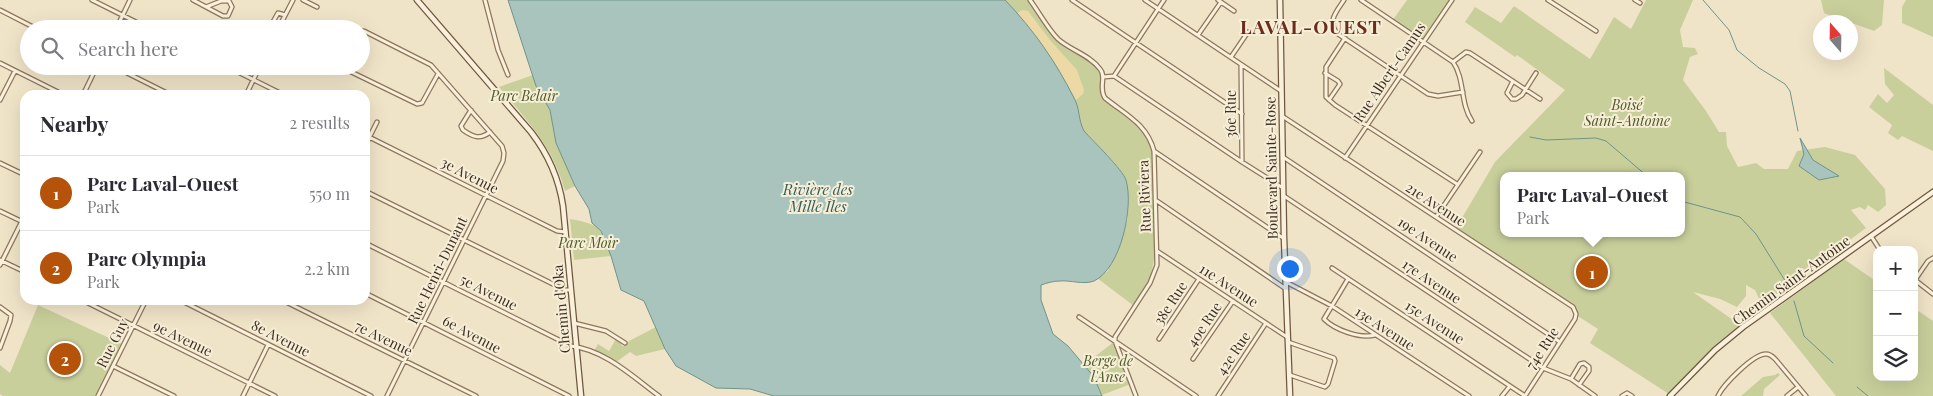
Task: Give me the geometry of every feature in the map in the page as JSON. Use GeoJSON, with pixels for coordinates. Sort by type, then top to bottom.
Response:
{"type":"FeatureCollection","features":[{"type":"Feature","properties":{"kind":"street"},"geometry":{"type":"LineString","coordinates":[[92,0],[133,20]]}},
{"type":"Feature","properties":{"kind":"street"},"geometry":{"type":"LineString","coordinates":[[120,20],[130,0]]}},
{"type":"Feature","properties":{"kind":"street"},"geometry":{"type":"LineString","coordinates":[[193,0],[206,7],[223,16],[228,16],[232,7],[229,1],[221,1],[206,7]]}},
{"type":"Feature","properties":{"kind":"street"},"geometry":{"type":"LineString","coordinates":[[282,20],[293,0]]}},
{"type":"Feature","properties":{"kind":"street"},"geometry":{"type":"LineString","coordinates":[[303,0],[317,7]]}},
{"type":"Feature","properties":{"kind":"street","name":"Chemin d'Oka"},"geometry":{"type":"LineString","coordinates":[[417,0],[539,142],[551,165],[558,183],[566,232],[580,396]]}},
{"type":"Feature","properties":{"kind":"street"},"geometry":{"type":"LineString","coordinates":[[485,0],[498,50],[508,75]]}},
{"type":"Feature","properties":{"kind":"street","name":"Rue Riviera"},"geometry":{"type":"LineString","coordinates":[[1030,0],[1058,38],[1099,67],[1103,77],[1101,87],[1105,98],[1142,126],[1150,139],[1154,151],[1157,264],[1154,275],[1145,292],[1117,334],[1115,341]]}},
{"type":"Feature","properties":{"kind":"street"},"geometry":{"type":"LineString","coordinates":[[1072,0],[1242,114]]}},
{"type":"Feature","properties":{"kind":"street"},"geometry":{"type":"LineString","coordinates":[[1145,0],[1281,91]]}},
{"type":"Feature","properties":{"kind":"street"},"geometry":{"type":"LineString","coordinates":[[1114,76],[1164,0]]}},
{"type":"Feature","properties":{"kind":"street","name":"Boulevard Sainte-Rose"},"geometry":{"type":"LineString","coordinates":[[1280,0],[1284,238],[1290,396]]}},
{"type":"Feature","properties":{"kind":"street"},"geometry":{"type":"LineString","coordinates":[[1344,0],[1332,21],[1335,31],[1425,92],[1434,96],[1463,92]]}},
{"type":"Feature","properties":{"kind":"street"},"geometry":{"type":"LineString","coordinates":[[1361,0],[1453,62],[1459,75],[1468,114],[1472,122]]}},
{"type":"Feature","properties":{"kind":"street","name":"Rue Albert-Camus"},"geometry":{"type":"LineString","coordinates":[[1345,158],[1452,0]]}},
{"type":"Feature","properties":{"kind":"street"},"geometry":{"type":"LineString","coordinates":[[1548,0],[1596,31]]}},
{"type":"Feature","properties":{"kind":"street"},"geometry":{"type":"LineString","coordinates":[[1635,0],[1640,3]]}},
{"type":"Feature","properties":{"kind":"street"},"geometry":{"type":"LineString","coordinates":[[1198,35],[1219,1],[1234,11]]}},
{"type":"Feature","properties":{"kind":"street"},"geometry":{"type":"LineString","coordinates":[[0,10],[20,20]]}},
{"type":"Feature","properties":{"kind":"street"},"geometry":{"type":"LineString","coordinates":[[273,20],[276,14],[285,15]]}},
{"type":"Feature","properties":{"kind":"street"},"geometry":{"type":"LineString","coordinates":[[1231,58],[1248,32]]}},
{"type":"Feature","properties":{"kind":"street"},"geometry":{"type":"LineString","coordinates":[[370,34],[431,65],[438,74],[471,110],[490,132],[480,138],[463,130],[462,126],[471,110]]}},
{"type":"Feature","properties":{"kind":"street"},"geometry":{"type":"LineString","coordinates":[[1345,38],[1326,66],[1326,95],[1329,100],[1457,184]]}},
{"type":"Feature","properties":{"kind":"street"},"geometry":{"type":"LineString","coordinates":[[1453,62],[1468,52],[1540,99]]}},
{"type":"Feature","properties":{"kind":"street"},"geometry":{"type":"LineString","coordinates":[[0,63],[20,73]]}},
{"type":"Feature","properties":{"kind":"street","name":"36e Rue"},"geometry":{"type":"LineString","coordinates":[[1241,65],[1242,162]]}},
{"type":"Feature","properties":{"kind":"street"},"geometry":{"type":"LineString","coordinates":[[0,100],[15,71]]}},
{"type":"Feature","properties":{"kind":"street"},"geometry":{"type":"LineString","coordinates":[[1325,73],[1340,84],[1329,100]]}},
{"type":"Feature","properties":{"kind":"street"},"geometry":{"type":"LineString","coordinates":[[1512,81],[1508,93],[1512,99],[1519,98],[1536,73]]}},
{"type":"Feature","properties":{"kind":"street"},"geometry":{"type":"LineString","coordinates":[[357,75],[417,104],[422,102],[438,74]]}},
{"type":"Feature","properties":{"kind":"street"},"geometry":{"type":"LineString","coordinates":[[23,75],[54,90]]}},
{"type":"Feature","properties":{"kind":"street"},"geometry":{"type":"LineString","coordinates":[[85,90],[93,75]]}},
{"type":"Feature","properties":{"kind":"street"},"geometry":{"type":"LineString","coordinates":[[131,75],[161,90]]}},
{"type":"Feature","properties":{"kind":"street"},"geometry":{"type":"LineString","coordinates":[[243,75],[274,90]]}},
{"type":"Feature","properties":{"kind":"street"},"geometry":{"type":"LineString","coordinates":[[248,90],[256,75]]}},
{"type":"Feature","properties":{"kind":"street"},"geometry":{"type":"LineString","coordinates":[[1103,77],[1114,76],[1284,189]]}},
{"type":"Feature","properties":{"kind":"street","name":"21e Avenue"},"geometry":{"type":"LineString","coordinates":[[1282,115],[1570,305],[1576,312]]}},
{"type":"Feature","properties":{"kind":"street"},"geometry":{"type":"LineString","coordinates":[[370,136],[377,122]]}},
{"type":"Feature","properties":{"kind":"street","name":"Rue Henri-Dunant"},"geometry":{"type":"LineString","coordinates":[[387,396],[503,161],[504,153],[502,146],[490,132]]}},
{"type":"Feature","properties":{"kind":"street","name":"3e Avenue"},"geometry":{"type":"LineString","coordinates":[[370,138],[557,231],[566,232]]}},
{"type":"Feature","properties":{"kind":"street"},"geometry":{"type":"LineString","coordinates":[[1154,151],[1284,238]]}},
{"type":"Feature","properties":{"kind":"street"},"geometry":{"type":"LineString","coordinates":[[1436,217],[1480,152]]}},
{"type":"Feature","properties":{"kind":"street","name":"19e Avenue"},"geometry":{"type":"LineString","coordinates":[[1282,156],[1560,342]]}},
{"type":"Feature","properties":{"kind":"street"},"geometry":{"type":"LineString","coordinates":[[0,163],[20,173]]}},
{"type":"Feature","properties":{"kind":"street","name":"Chemin Saint-Antoine"},"geometry":{"type":"LineString","coordinates":[[1670,396],[1715,350],[1743,327],[1933,192]]}},
{"type":"Feature","properties":{"kind":"street"},"geometry":{"type":"LineString","coordinates":[[370,194],[566,290],[571,290]]}},
{"type":"Feature","properties":{"kind":"street","name":"17e Avenue"},"geometry":{"type":"LineString","coordinates":[[1284,196],[1543,368],[1570,379],[1595,396]]}},
{"type":"Feature","properties":{"kind":"street"},"geometry":{"type":"LineString","coordinates":[[1156,200],[1286,290]]}},
{"type":"Feature","properties":{"kind":"street"},"geometry":{"type":"LineString","coordinates":[[0,211],[20,221]]}},
{"type":"Feature","properties":{"kind":"street"},"geometry":{"type":"LineString","coordinates":[[0,265],[20,227]]}},
{"type":"Feature","properties":{"kind":"street"},"geometry":{"type":"LineString","coordinates":[[1871,236],[1877,246]]}},
{"type":"Feature","properties":{"kind":"street","name":"5e Avenue"},"geometry":{"type":"LineString","coordinates":[[370,245],[571,346],[589,350],[616,364],[659,396]]}},
{"type":"Feature","properties":{"kind":"street","name":"11e Avenue"},"geometry":{"type":"LineString","coordinates":[[1158,251],[1287,339],[1334,358],[1335,361],[1328,384],[1325,387],[1289,375]]}},
{"type":"Feature","properties":{"kind":"street"},"geometry":{"type":"LineString","coordinates":[[1918,275],[1928,261],[1933,258]]}},
{"type":"Feature","properties":{"kind":"street"},"geometry":{"type":"LineString","coordinates":[[1,260],[20,270]]}},
{"type":"Feature","properties":{"kind":"street","name":"15e Avenue"},"geometry":{"type":"LineString","coordinates":[[1332,268],[1525,396]]}},
{"type":"Feature","properties":{"kind":"street"},"geometry":{"type":"LineString","coordinates":[[1348,278],[1324,319],[1354,335],[1368,337],[1375,335]]}},
{"type":"Feature","properties":{"kind":"street","name":"38e Rue"},"geometry":{"type":"LineString","coordinates":[[1159,339],[1199,279]]}},
{"type":"Feature","properties":{"kind":"street","name":"13e Avenue"},"geometry":{"type":"LineString","coordinates":[[1286,282],[1332,306],[1469,396]]}},
{"type":"Feature","properties":{"kind":"street"},"geometry":{"type":"LineString","coordinates":[[1918,283],[1933,294]]}},
{"type":"Feature","properties":{"kind":"street","name":"6e Avenue"},"geometry":{"type":"LineString","coordinates":[[370,295],[569,396]]}},
{"type":"Feature","properties":{"kind":"street","name":"40e Rue"},"geometry":{"type":"LineString","coordinates":[[1193,359],[1233,301]]}},
{"type":"Feature","properties":{"kind":"street","name":"9e Avenue"},"geometry":{"type":"LineString","coordinates":[[92,305],[275,396]]}},
{"type":"Feature","properties":{"kind":"street","name":"Rue Guy"},"geometry":{"type":"LineString","coordinates":[[98,396],[144,305]]}},
{"type":"Feature","properties":{"kind":"street","name":"8e Avenue"},"geometry":{"type":"LineString","coordinates":[[190,305],[372,396]]}},
{"type":"Feature","properties":{"kind":"street","name":"7e Avenue"},"geometry":{"type":"LineString","coordinates":[[292,305],[476,396]]}},
{"type":"Feature","properties":{"kind":"street"},"geometry":{"type":"LineString","coordinates":[[0,307],[11,315],[0,348]]}},
{"type":"Feature","properties":{"kind":"street","name":"74e Rue"},"geometry":{"type":"LineString","coordinates":[[1525,396],[1575,319],[1576,312]]}},
{"type":"Feature","properties":{"kind":"street"},"geometry":{"type":"LineString","coordinates":[[1079,317],[1196,396]]}},
{"type":"Feature","properties":{"kind":"street"},"geometry":{"type":"LineString","coordinates":[[574,323],[606,331],[625,343]]}},
{"type":"Feature","properties":{"kind":"street","name":"42e Rue"},"geometry":{"type":"LineString","coordinates":[[1218,396],[1266,323]]}},
{"type":"Feature","properties":{"kind":"street"},"geometry":{"type":"LineString","coordinates":[[1115,341],[1136,396]]}},
{"type":"Feature","properties":{"kind":"street"},"geometry":{"type":"LineString","coordinates":[[243,396],[268,344]]}},
{"type":"Feature","properties":{"kind":"street"},"geometry":{"type":"LineString","coordinates":[[1718,396],[1727,383],[1755,358],[1766,354],[1771,355],[1776,360],[1806,396]]}},
{"type":"Feature","properties":{"kind":"street"},"geometry":{"type":"LineString","coordinates":[[1570,379],[1580,364],[1584,363],[1589,367],[1589,371],[1579,385]]}},
{"type":"Feature","properties":{"kind":"street"},"geometry":{"type":"LineString","coordinates":[[113,366],[174,396]]}},
{"type":"Feature","properties":{"kind":"street"},"geometry":{"type":"LineString","coordinates":[[1502,396],[1510,386]]}},
{"type":"Feature","properties":{"kind":"street"},"geometry":{"type":"LineString","coordinates":[[1787,396],[1798,386]]}},
{"type":"Feature","properties":{"kind":"street"},"geometry":{"type":"LineString","coordinates":[[1622,396],[1627,393],[1632,396]]}},
{"type":"Feature","properties":{"kind":"green space"},"geometry":{"type":"Polygon","coordinates":[[[1005,0],[1029,0],[1056,36],[1100,66],[1102,94],[1138,124],[1150,140],[1156,200],[1156,250],[1150,279],[1134,306],[1097,278],[1108,271],[1127,222],[1128,188],[1126,179],[1113,161],[1084,131],[1076,102],[1059,72],[1034,34],[1005,0]]]}},
{"type":"Feature","properties":{"kind":"green space"},"geometry":{"type":"Polygon","coordinates":[[[1407,0],[1452,0],[1424,41],[1392,21],[1407,0]]]}},
{"type":"Feature","properties":{"kind":"green space","name":"Boisé Saint-Antoine"},"geometry":{"type":"Polygon","coordinates":[[[1646,0],[1693,0],[1680,30],[1683,47],[1695,48],[1698,54],[1690,57],[1683,80],[1719,132],[1726,132],[1727,146],[1738,167],[1756,163],[1764,169],[1788,169],[1797,151],[1825,147],[1855,155],[1885,189],[1886,205],[1878,212],[1868,205],[1865,210],[1860,207],[1851,210],[1866,228],[1762,305],[1755,290],[1746,285],[1746,296],[1737,307],[1720,299],[1693,292],[1743,327],[1715,350],[1672,396],[1590,343],[1598,329],[1576,315],[1575,309],[1456,228],[1495,162],[1565,90],[1517,55],[1515,57],[1465,22],[1475,7],[1501,23],[1514,6],[1590,59],[1614,17],[1631,29],[1646,0]]]}},
{"type":"Feature","properties":{"kind":"green space"},"geometry":{"type":"Polygon","coordinates":[[[1821,0],[1884,0],[1882,25],[1874,31],[1858,25],[1858,15],[1830,15],[1824,13],[1821,0]]]}},
{"type":"Feature","properties":{"kind":"green space"},"geometry":{"type":"Polygon","coordinates":[[[1906,0],[1933,0],[1933,37],[1902,23],[1902,7],[1906,0]]]}},
{"type":"Feature","properties":{"kind":"green space"},"geometry":{"type":"Polygon","coordinates":[[[1884,68],[1933,105],[1933,151],[1902,136],[1898,140],[1888,133],[1892,125],[1869,107],[1878,94],[1887,103],[1894,95],[1885,84],[1884,68]]]}},
{"type":"Feature","properties":{"kind":"green space","name":"Parc Belair"},"geometry":{"type":"Polygon","coordinates":[[[533,75],[536,86],[550,110],[556,143],[575,186],[565,191],[554,161],[538,135],[499,87],[533,75]]]}},
{"type":"Feature","properties":{"kind":"green space","name":"Parc Moir"},"geometry":{"type":"Polygon","coordinates":[[[570,219],[589,223],[598,229],[611,256],[574,260],[570,219]]]}},
{"type":"Feature","properties":{"kind":"green space"},"geometry":{"type":"Polygon","coordinates":[[[1844,259],[1873,279],[1873,381],[1918,381],[1918,311],[1933,321],[1933,396],[1836,396],[1770,313],[1844,259]]]}},
{"type":"Feature","properties":{"kind":"green space"},"geometry":{"type":"Polygon","coordinates":[[[38,305],[122,344],[97,396],[3,396],[0,394],[0,365],[10,373],[38,305]]]}},
{"type":"Feature","properties":{"kind":"green space"},"geometry":{"type":"Polygon","coordinates":[[[656,327],[665,349],[636,356],[630,352],[615,363],[594,351],[598,344],[609,351],[616,339],[620,341],[622,346],[626,346],[629,341],[656,327]]]}},
{"type":"Feature","properties":{"kind":"green space","name":"Berge de l'Anse"},"geometry":{"type":"Polygon","coordinates":[[[1115,341],[1131,384],[1102,395],[1094,377],[1084,365],[1115,341]]]}},
{"type":"Feature","properties":{"kind":"green space"},"geometry":{"type":"Polygon","coordinates":[[[1778,373],[1780,375],[1764,389],[1763,396],[1741,396],[1763,377],[1778,373]]]}},
{"type":"Feature","properties":{"kind":"sand"},"geometry":{"type":"Polygon","coordinates":[[[1022,10],[1028,11],[1050,40],[1077,70],[1084,90],[1083,94],[1076,100],[1055,63],[1017,13],[1022,10]]]}},
{"type":"Feature","properties":{"kind":"water","name":"Rivière des Mille Îles"},"geometry":{"type":"Polygon","coordinates":[[[508,0],[1005,0],[1034,34],[1060,72],[1076,102],[1084,131],[1114,163],[1126,180],[1128,192],[1127,220],[1112,264],[1094,281],[1057,281],[1041,285],[1041,300],[1053,334],[1068,346],[1094,377],[1102,396],[774,396],[750,389],[716,388],[676,366],[665,349],[644,301],[621,290],[601,231],[592,223],[589,209],[575,186],[556,143],[550,110],[536,86],[508,0]]]}},
{"type":"Feature","properties":{"kind":"water"},"geometry":{"type":"Polygon","coordinates":[[[1800,138],[1813,160],[1839,176],[1819,180],[1799,166],[1804,154],[1800,138]]]}},
{"type":"Feature","properties":{"kind":"waterway"},"geometry":{"type":"LineString","coordinates":[[1703,0],[1729,30],[1737,50],[1759,68],[1785,84],[1790,91],[1798,131]]}},
{"type":"Feature","properties":{"kind":"waterway"},"geometry":{"type":"LineString","coordinates":[[1530,137],[1546,140],[1596,138],[1606,141],[1642,172]]}},
{"type":"Feature","properties":{"kind":"waterway"},"geometry":{"type":"LineString","coordinates":[[1685,202],[1740,217],[1756,234],[1789,287]]}},
{"type":"Feature","properties":{"kind":"waterway"},"geometry":{"type":"LineString","coordinates":[[1794,301],[1804,336],[1833,363]]}},
{"type":"Feature","properties":{"kind":"waterway"},"geometry":{"type":"LineString","coordinates":[[1857,387],[1868,396]]}},
{"type":"Feature","properties":{"kind":"place","name":"Parc Laval-Ouest"},"geometry":{"type":"Point","coordinates":[1592,272]}},
{"type":"Feature","properties":{"kind":"place","name":"Parc Olympia"},"geometry":{"type":"Point","coordinates":[65,359]}},
{"type":"Feature","properties":{"kind":"district","name":"LAVAL-OUEST"},"geometry":{"type":"Point","coordinates":[1311,26]}}]}
